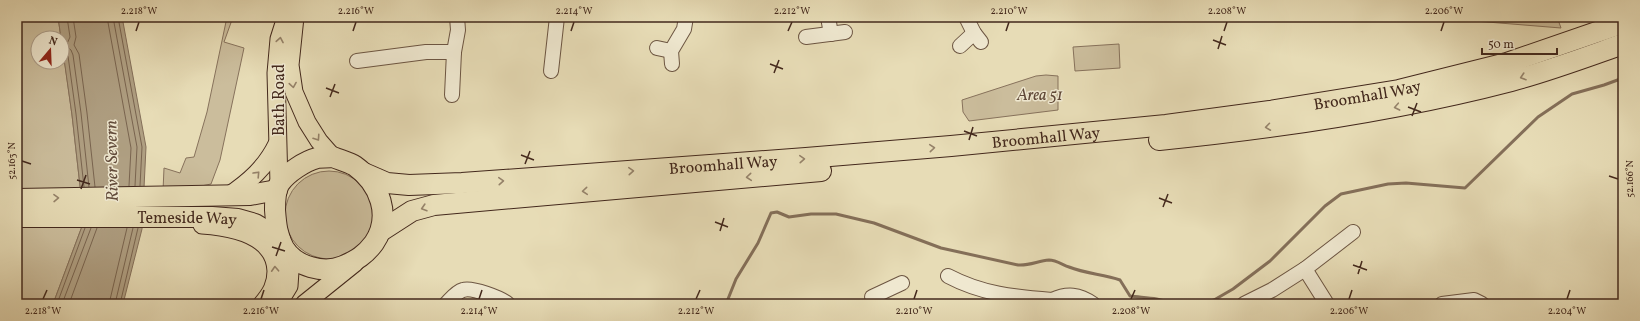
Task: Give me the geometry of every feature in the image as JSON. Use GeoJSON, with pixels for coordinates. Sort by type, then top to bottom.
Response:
{"type":"FeatureCollection","features":[{"type":"Feature","properties":{"kind":"highway","name":"Broomhall Way"},"geometry":{"type":"LineString","coordinates":[[364,173],[387,183],[409,185],[470,182],[821,157],[1166,126],[1399,90],[1507,63],[1623,23]]}},
{"type":"Feature","properties":{"kind":"highway","name":"Broomhall Way"},"geometry":{"type":"LineString","coordinates":[[381,231],[412,211],[434,204],[1200,136],[1366,112],[1418,103],[1512,80],[1623,44]]}},
{"type":"Feature","properties":{"kind":"highway"},"geometry":{"type":"LineString","coordinates":[[333,157],[354,165],[364,173],[378,192],[383,216],[381,231],[369,250],[358,260],[336,269],[322,270],[309,266],[291,256],[284,248],[276,225],[275,201],[278,187],[287,176],[301,166],[317,158],[333,157]]}},
{"type":"Feature","properties":{"kind":"highway","name":"Temeside Way"},"geometry":{"type":"LineString","coordinates":[[17,199],[250,196],[278,187]]}},
{"type":"Feature","properties":{"kind":"highway","name":"Temeside Way"},"geometry":{"type":"LineString","coordinates":[[17,217],[122,217],[187,220],[238,219],[255,224],[280,239]]}},
{"type":"Feature","properties":{"kind":"main road","name":"Bath Road"},"geometry":{"type":"LineString","coordinates":[[278,187],[276,73],[279,39],[286,17]]}},
{"type":"Feature","properties":{"kind":"main road","name":"Bath Road"},"geometry":{"type":"LineString","coordinates":[[295,17],[290,65],[294,92],[307,122],[318,141],[333,157]]}},
{"type":"Feature","properties":{"kind":"main road"},"geometry":{"type":"LineString","coordinates":[[228,196],[253,178],[263,167],[278,144]]}},
{"type":"Feature","properties":{"kind":"main road"},"geometry":{"type":"LineString","coordinates":[[187,220],[246,233],[266,244],[272,254],[275,264],[276,281],[271,293],[262,304]]}},
{"type":"Feature","properties":{"kind":"main road"},"geometry":{"type":"LineString","coordinates":[[278,304],[289,286],[291,256]]}},
{"type":"Feature","properties":{"kind":"main road"},"geometry":{"type":"LineString","coordinates":[[304,304],[358,260]]}},
{"type":"Feature","properties":{"kind":"street"},"geometry":{"type":"LineString","coordinates":[[452,95],[454,52],[458,30],[457,17]]}},
{"type":"Feature","properties":{"kind":"street"},"geometry":{"type":"LineString","coordinates":[[551,71],[557,17]]}},
{"type":"Feature","properties":{"kind":"street"},"geometry":{"type":"LineString","coordinates":[[666,54],[684,29],[686,17]]}},
{"type":"Feature","properties":{"kind":"street"},"geometry":{"type":"LineString","coordinates":[[806,37],[838,33],[828,17]]}},
{"type":"Feature","properties":{"kind":"street"},"geometry":{"type":"LineString","coordinates":[[960,46],[978,37],[966,17]]}},
{"type":"Feature","properties":{"kind":"street"},"geometry":{"type":"LineString","coordinates":[[357,61],[426,52],[454,52]]}},
{"type":"Feature","properties":{"kind":"street"},"geometry":{"type":"LineString","coordinates":[[1244,304],[1272,290],[1305,269],[1353,232]]}},
{"type":"Feature","properties":{"kind":"street"},"geometry":{"type":"LineString","coordinates":[[1305,269],[1327,304]]}},
{"type":"Feature","properties":{"kind":"street"},"geometry":{"type":"LineString","coordinates":[[948,276],[966,286],[993,293],[1052,302],[1062,295],[1074,295],[1085,298],[1093,304]]}},
{"type":"Feature","properties":{"kind":"street"},"geometry":{"type":"LineString","coordinates":[[872,297],[888,298],[902,283]]}},
{"type":"Feature","properties":{"kind":"street"},"geometry":{"type":"LineString","coordinates":[[446,304],[457,293],[464,289],[471,289],[483,299],[503,300],[508,304]]}},
{"type":"Feature","properties":{"kind":"street"},"geometry":{"type":"LineString","coordinates":[[1442,304],[1474,300],[1482,304]]}},
{"type":"Feature","properties":{"kind":"green space"},"geometry":{"type":"Polygon","coordinates":[[[17,17],[58,17],[60,30],[30,30],[30,70],[66,70],[84,221],[53,304],[17,304],[17,17]]]}},
{"type":"Feature","properties":{"kind":"green space"},"geometry":{"type":"Polygon","coordinates":[[[227,17],[233,17],[224,42],[244,48],[220,160],[211,184],[163,191],[164,168],[180,173],[186,158],[194,157],[207,112],[227,17]]]}},
{"type":"Feature","properties":{"kind":"green space"},"geometry":{"type":"Polygon","coordinates":[[[1557,17],[1561,28],[1438,18],[1557,17]]]}},
{"type":"Feature","properties":{"kind":"green space"},"geometry":{"type":"Polygon","coordinates":[[[1119,44],[1120,68],[1075,71],[1073,47],[1119,44]]]}},
{"type":"Feature","properties":{"kind":"green space","name":"Area 51"},"geometry":{"type":"Polygon","coordinates":[[[1036,76],[1058,76],[1058,110],[969,121],[963,112],[962,100],[1036,76]]]}},
{"type":"Feature","properties":{"kind":"green space"},"geometry":{"type":"Polygon","coordinates":[[[329,171],[346,174],[354,178],[366,190],[370,198],[373,215],[370,232],[366,240],[354,252],[346,256],[329,259],[312,256],[304,252],[292,240],[288,232],[285,215],[288,198],[292,190],[304,178],[312,174],[329,171]]]}},
{"type":"Feature","properties":{"kind":"water","name":"River Severn"},"geometry":{"type":"Polygon","coordinates":[[[58,17],[122,17],[146,147],[142,229],[123,304],[53,304],[84,221],[66,70],[70,70],[70,30],[60,30],[58,17]]]}},
{"type":"Feature","properties":{"kind":"waterway"},"geometry":{"type":"LineString","coordinates":[[1202,304],[1214,300],[1233,289],[1270,261],[1325,206],[1341,194],[1388,184],[1406,183],[1465,188],[1538,117],[1572,94],[1623,78]]}},
{"type":"Feature","properties":{"kind":"waterway"},"geometry":{"type":"LineString","coordinates":[[726,304],[736,279],[758,243],[771,213],[777,212],[789,217],[811,214],[836,214],[874,223],[941,248],[1018,265],[1026,265],[1049,260],[1054,261],[1088,273],[1108,276],[1120,280],[1130,296],[1156,299],[1172,304]]}}]}
